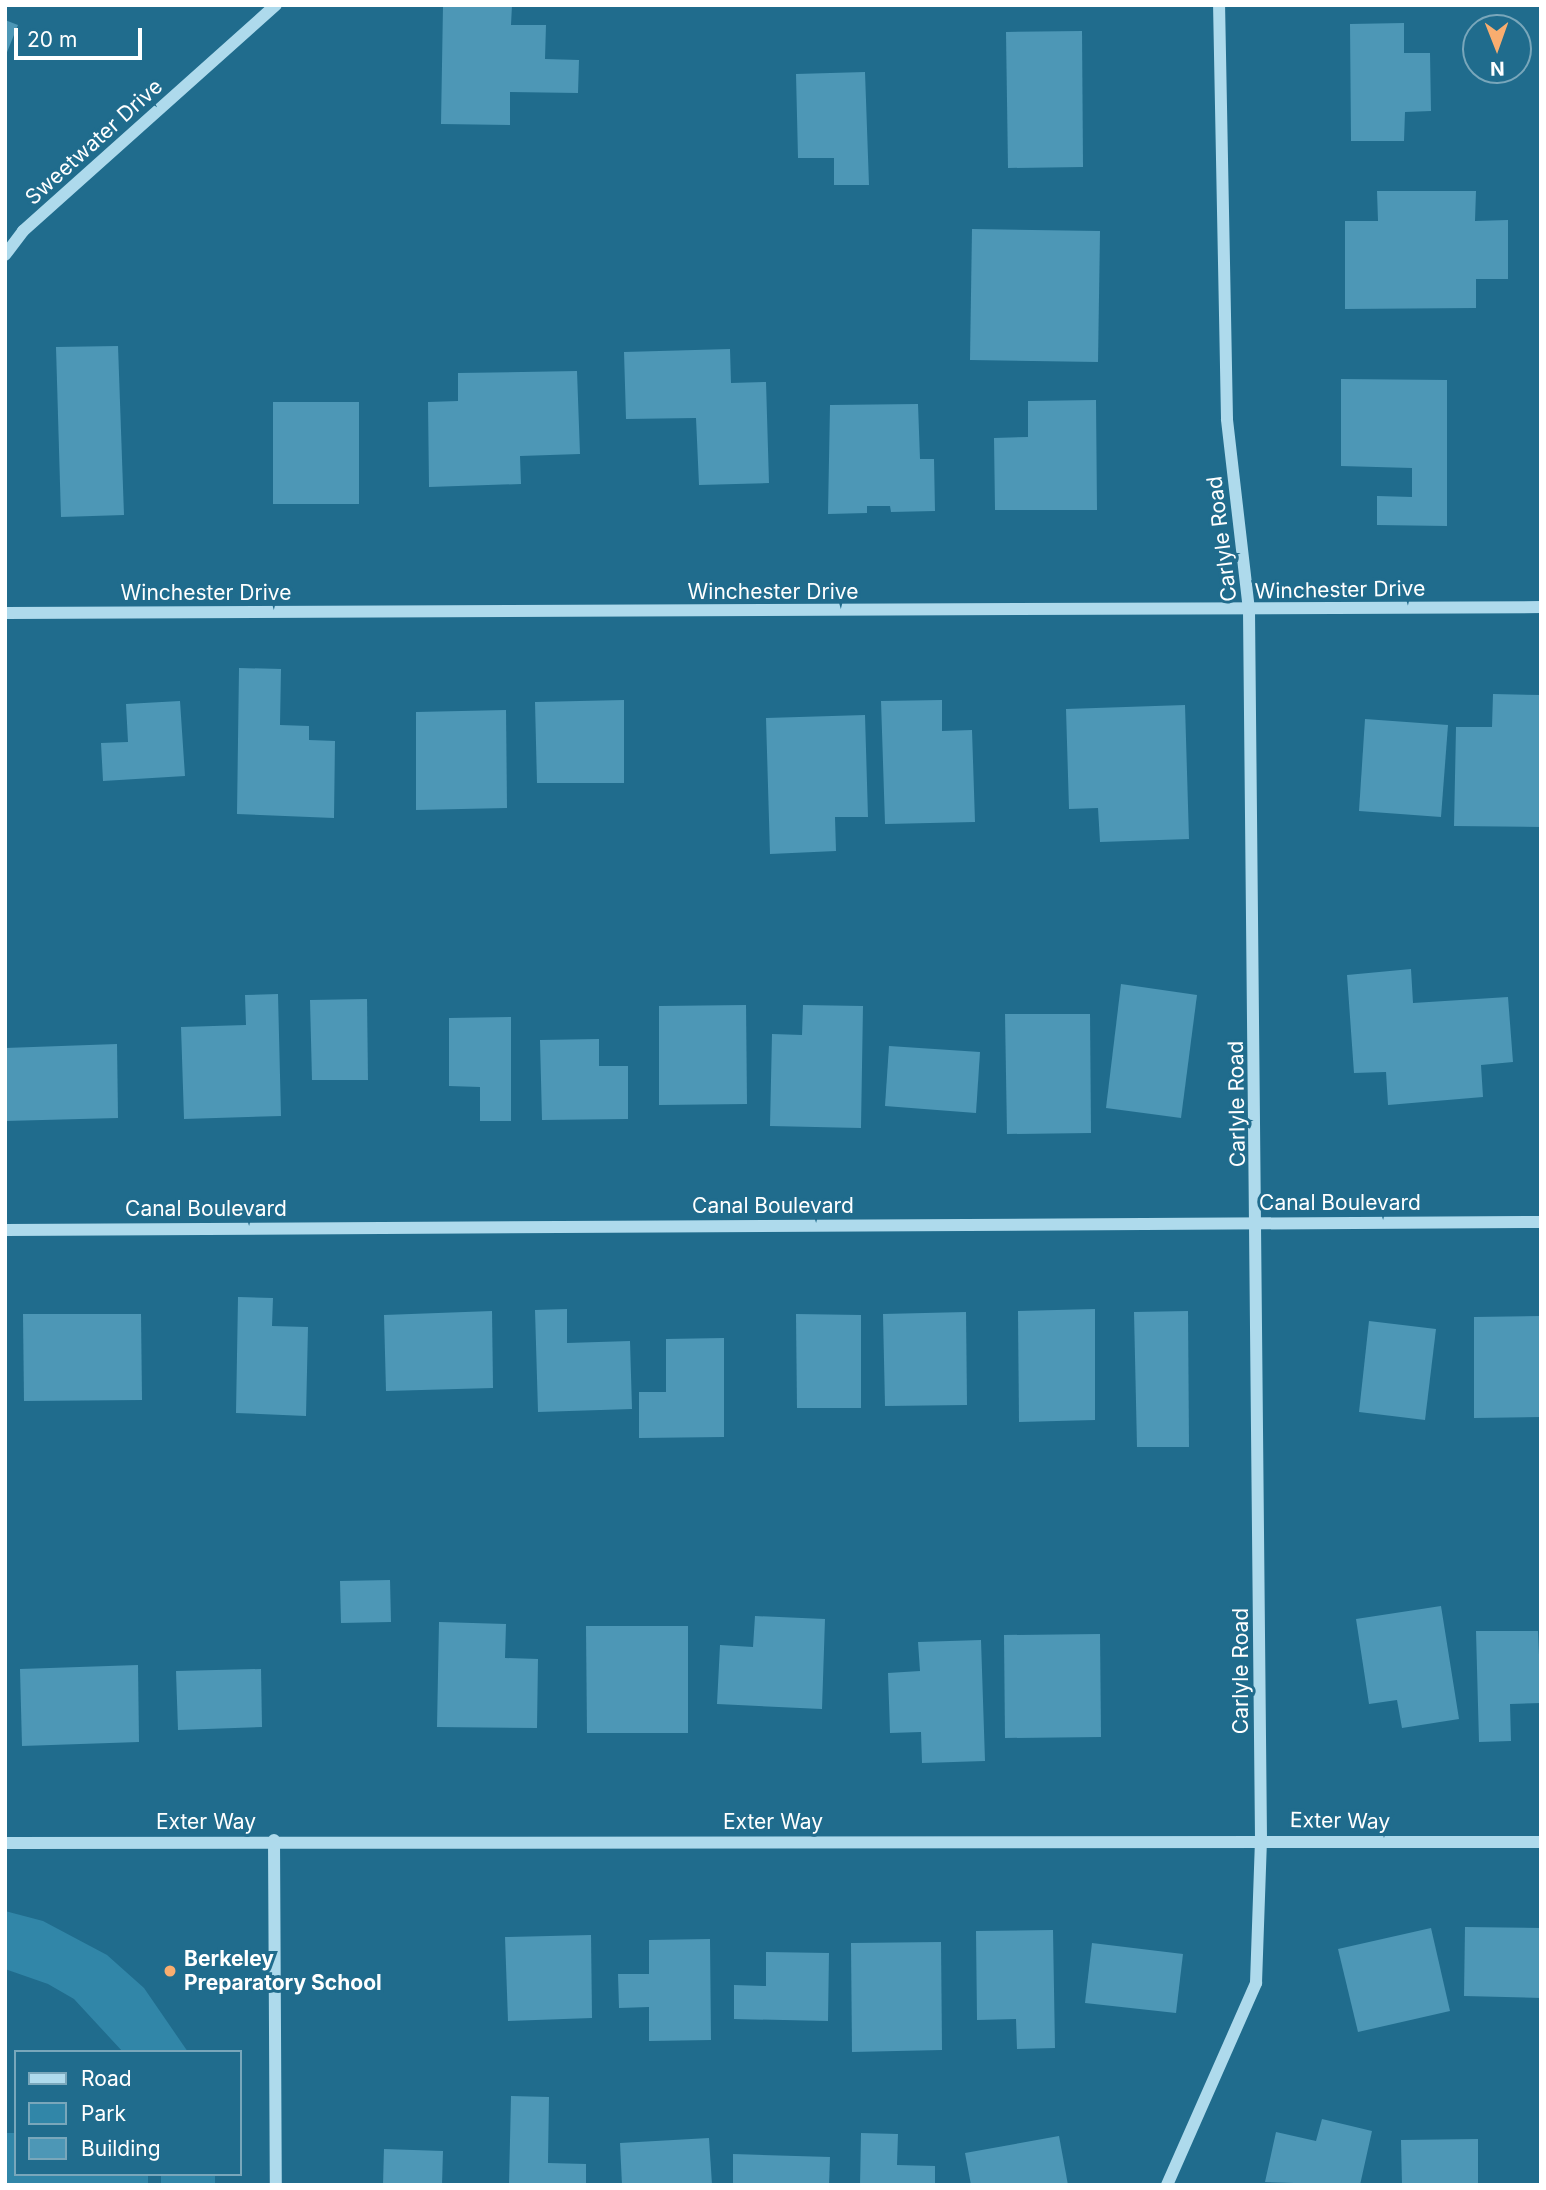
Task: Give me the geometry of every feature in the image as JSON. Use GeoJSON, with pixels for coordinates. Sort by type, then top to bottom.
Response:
{"type":"FeatureCollection","features":[{"type":"Feature","properties":{"kind":"street","name":"Sweetwater Drive"},"geometry":{"type":"LineString","coordinates":[[5,255],[23,231],[276,5]]}},
{"type":"Feature","properties":{"kind":"street","name":"Carlyle Road"},"geometry":{"type":"LineString","coordinates":[[1167,2185],[1256,1983],[1261,1839],[1258,1222],[1249,610],[1227,419],[1219,5]]}},
{"type":"Feature","properties":{"kind":"street","name":"Winchester Drive"},"geometry":{"type":"LineString","coordinates":[[5,613],[1541,607]]}},
{"type":"Feature","properties":{"kind":"street","name":"Canal Boulevard"},"geometry":{"type":"LineString","coordinates":[[5,1230],[1541,1222]]}},
{"type":"Feature","properties":{"kind":"street","name":"Exter Way"},"geometry":{"type":"LineString","coordinates":[[5,1843],[274,1840],[1261,1839],[1541,1842]]}},
{"type":"Feature","properties":{"kind":"street"},"geometry":{"type":"LineString","coordinates":[[274,1840],[276,2185]]}},
{"type":"Feature","properties":{"kind":"green space"},"geometry":{"type":"Polygon","coordinates":[[[5,1911],[43,1921],[107,1955],[144,1988],[187,2050],[121,2050],[74,1999],[48,1984],[5,1969],[5,1911]]]}},
{"type":"Feature","properties":{"kind":"green space"},"geometry":{"type":"Polygon","coordinates":[[[5,2133],[14,2133],[14,2176],[148,2176],[148,2185],[5,2185],[5,2133]]]}},
{"type":"Feature","properties":{"kind":"green space"},"geometry":{"type":"Polygon","coordinates":[[[161,2176],[215,2176],[215,2185],[161,2185],[161,2176]]]}},
{"type":"Feature","properties":{"kind":"building"},"geometry":{"type":"Polygon","coordinates":[[[443,5],[512,5],[511,25],[546,25],[545,59],[579,60],[578,93],[510,92],[510,125],[441,124],[443,5]]]}},
{"type":"Feature","properties":{"kind":"building"},"geometry":{"type":"Polygon","coordinates":[[[5,20],[18,25],[5,57],[5,20]]]}},
{"type":"Feature","properties":{"kind":"building"},"geometry":{"type":"Polygon","coordinates":[[[1404,23],[1404,53],[1430,53],[1431,111],[1405,112],[1404,141],[1351,141],[1350,24],[1404,23]]]}},
{"type":"Feature","properties":{"kind":"building"},"geometry":{"type":"Polygon","coordinates":[[[1082,31],[1083,167],[1008,168],[1006,32],[1082,31]]]}},
{"type":"Feature","properties":{"kind":"building"},"geometry":{"type":"Polygon","coordinates":[[[865,72],[869,185],[834,185],[834,158],[798,158],[796,74],[865,72]]]}},
{"type":"Feature","properties":{"kind":"building"},"geometry":{"type":"Polygon","coordinates":[[[1377,191],[1476,191],[1475,221],[1508,220],[1508,279],[1476,279],[1476,308],[1345,309],[1345,221],[1378,221],[1377,191]]]}},
{"type":"Feature","properties":{"kind":"building"},"geometry":{"type":"Polygon","coordinates":[[[972,229],[1100,231],[1098,362],[970,360],[972,229]]]}},
{"type":"Feature","properties":{"kind":"building"},"geometry":{"type":"Polygon","coordinates":[[[118,346],[124,515],[61,517],[56,347],[118,346]]]}},
{"type":"Feature","properties":{"kind":"building"},"geometry":{"type":"Polygon","coordinates":[[[730,349],[731,383],[766,382],[769,483],[699,485],[696,418],[626,419],[624,352],[730,349]]]}},
{"type":"Feature","properties":{"kind":"building"},"geometry":{"type":"Polygon","coordinates":[[[577,371],[580,454],[520,456],[521,484],[429,487],[428,402],[458,401],[458,373],[577,371]]]}},
{"type":"Feature","properties":{"kind":"building"},"geometry":{"type":"Polygon","coordinates":[[[1341,379],[1447,380],[1447,526],[1377,525],[1377,496],[1412,497],[1412,468],[1341,466],[1341,379]]]}},
{"type":"Feature","properties":{"kind":"building"},"geometry":{"type":"Polygon","coordinates":[[[1096,400],[1097,510],[995,510],[994,438],[1028,437],[1028,401],[1096,400]]]}},
{"type":"Feature","properties":{"kind":"building"},"geometry":{"type":"Polygon","coordinates":[[[273,402],[359,402],[359,504],[273,504],[273,402]]]}},
{"type":"Feature","properties":{"kind":"building"},"geometry":{"type":"Polygon","coordinates":[[[918,404],[920,459],[934,459],[935,511],[891,512],[890,506],[867,506],[867,513],[828,514],[830,405],[918,404]]]}},
{"type":"Feature","properties":{"kind":"building"},"geometry":{"type":"Polygon","coordinates":[[[239,668],[281,669],[280,725],[309,726],[309,740],[335,741],[334,818],[237,814],[239,668]]]}},
{"type":"Feature","properties":{"kind":"building"},"geometry":{"type":"Polygon","coordinates":[[[1493,694],[1541,695],[1541,827],[1454,826],[1456,727],[1492,727],[1493,694]]]}},
{"type":"Feature","properties":{"kind":"building"},"geometry":{"type":"Polygon","coordinates":[[[624,700],[624,783],[537,783],[535,702],[624,700]]]}},
{"type":"Feature","properties":{"kind":"building"},"geometry":{"type":"Polygon","coordinates":[[[942,700],[942,731],[972,730],[975,822],[885,824],[881,701],[942,700]]]}},
{"type":"Feature","properties":{"kind":"building"},"geometry":{"type":"Polygon","coordinates":[[[180,701],[185,776],[103,781],[101,743],[128,742],[126,704],[180,701]]]}},
{"type":"Feature","properties":{"kind":"building"},"geometry":{"type":"Polygon","coordinates":[[[1185,705],[1189,839],[1100,842],[1098,808],[1069,809],[1066,709],[1185,705]]]}},
{"type":"Feature","properties":{"kind":"building"},"geometry":{"type":"Polygon","coordinates":[[[506,710],[507,808],[416,810],[416,712],[506,710]]]}},
{"type":"Feature","properties":{"kind":"building"},"geometry":{"type":"Polygon","coordinates":[[[865,715],[868,817],[835,817],[836,851],[770,854],[766,718],[865,715]]]}},
{"type":"Feature","properties":{"kind":"building"},"geometry":{"type":"Polygon","coordinates":[[[1365,719],[1448,725],[1441,817],[1359,811],[1365,719]]]}},
{"type":"Feature","properties":{"kind":"building"},"geometry":{"type":"Polygon","coordinates":[[[1411,969],[1413,1003],[1508,997],[1513,1062],[1481,1065],[1483,1097],[1388,1105],[1386,1072],[1354,1073],[1347,975],[1411,969]]]}},
{"type":"Feature","properties":{"kind":"building"},"geometry":{"type":"Polygon","coordinates":[[[1121,984],[1197,995],[1181,1118],[1106,1108],[1121,984]]]}},
{"type":"Feature","properties":{"kind":"building"},"geometry":{"type":"Polygon","coordinates":[[[278,994],[281,1116],[184,1119],[181,1027],[246,1025],[245,995],[278,994]]]}},
{"type":"Feature","properties":{"kind":"building"},"geometry":{"type":"Polygon","coordinates":[[[367,999],[368,1080],[312,1080],[310,1000],[367,999]]]}},
{"type":"Feature","properties":{"kind":"building"},"geometry":{"type":"Polygon","coordinates":[[[746,1005],[747,1104],[659,1105],[659,1006],[746,1005]]]}},
{"type":"Feature","properties":{"kind":"building"},"geometry":{"type":"Polygon","coordinates":[[[803,1005],[863,1006],[861,1128],[770,1126],[772,1034],[802,1035],[803,1005]]]}},
{"type":"Feature","properties":{"kind":"building"},"geometry":{"type":"Polygon","coordinates":[[[1005,1014],[1090,1014],[1091,1133],[1007,1134],[1005,1014]]]}},
{"type":"Feature","properties":{"kind":"building"},"geometry":{"type":"Polygon","coordinates":[[[511,1017],[511,1121],[480,1121],[480,1087],[449,1086],[449,1018],[511,1017]]]}},
{"type":"Feature","properties":{"kind":"building"},"geometry":{"type":"Polygon","coordinates":[[[599,1039],[599,1066],[628,1066],[628,1119],[542,1120],[540,1040],[599,1039]]]}},
{"type":"Feature","properties":{"kind":"building"},"geometry":{"type":"Polygon","coordinates":[[[117,1044],[118,1118],[5,1121],[5,1048],[117,1044]]]}},
{"type":"Feature","properties":{"kind":"building"},"geometry":{"type":"Polygon","coordinates":[[[889,1046],[980,1052],[976,1113],[885,1106],[889,1046]]]}},
{"type":"Feature","properties":{"kind":"building"},"geometry":{"type":"Polygon","coordinates":[[[238,1297],[273,1298],[272,1326],[308,1327],[306,1416],[236,1413],[238,1297]]]}},
{"type":"Feature","properties":{"kind":"building"},"geometry":{"type":"Polygon","coordinates":[[[567,1309],[567,1343],[630,1341],[632,1409],[538,1412],[535,1310],[567,1309]]]}},
{"type":"Feature","properties":{"kind":"building"},"geometry":{"type":"Polygon","coordinates":[[[1095,1309],[1095,1420],[1019,1422],[1018,1311],[1095,1309]]]}},
{"type":"Feature","properties":{"kind":"building"},"geometry":{"type":"Polygon","coordinates":[[[492,1311],[493,1388],[386,1391],[384,1315],[492,1311]]]}},
{"type":"Feature","properties":{"kind":"building"},"geometry":{"type":"Polygon","coordinates":[[[1188,1311],[1189,1447],[1137,1447],[1134,1312],[1188,1311]]]}},
{"type":"Feature","properties":{"kind":"building"},"geometry":{"type":"Polygon","coordinates":[[[966,1312],[967,1405],[885,1406],[883,1314],[966,1312]]]}},
{"type":"Feature","properties":{"kind":"building"},"geometry":{"type":"Polygon","coordinates":[[[23,1314],[141,1314],[142,1400],[24,1401],[23,1314]]]}},
{"type":"Feature","properties":{"kind":"building"},"geometry":{"type":"Polygon","coordinates":[[[796,1314],[861,1315],[861,1408],[797,1408],[796,1314]]]}},
{"type":"Feature","properties":{"kind":"building"},"geometry":{"type":"Polygon","coordinates":[[[1541,1316],[1541,1417],[1474,1418],[1474,1317],[1541,1316]]]}},
{"type":"Feature","properties":{"kind":"building"},"geometry":{"type":"Polygon","coordinates":[[[1369,1321],[1436,1329],[1425,1420],[1359,1412],[1369,1321]]]}},
{"type":"Feature","properties":{"kind":"building"},"geometry":{"type":"Polygon","coordinates":[[[724,1338],[724,1437],[639,1438],[639,1392],[666,1392],[666,1339],[724,1338]]]}},
{"type":"Feature","properties":{"kind":"building"},"geometry":{"type":"Polygon","coordinates":[[[390,1580],[391,1622],[341,1623],[340,1581],[390,1580]]]}},
{"type":"Feature","properties":{"kind":"building"},"geometry":{"type":"Polygon","coordinates":[[[1441,1606],[1459,1719],[1402,1728],[1397,1700],[1369,1704],[1356,1619],[1441,1606]]]}},
{"type":"Feature","properties":{"kind":"building"},"geometry":{"type":"Polygon","coordinates":[[[755,1616],[825,1619],[822,1709],[717,1704],[720,1645],[753,1647],[755,1616]]]}},
{"type":"Feature","properties":{"kind":"building"},"geometry":{"type":"Polygon","coordinates":[[[439,1622],[506,1624],[505,1658],[538,1659],[537,1728],[437,1727],[439,1622]]]}},
{"type":"Feature","properties":{"kind":"building"},"geometry":{"type":"Polygon","coordinates":[[[586,1626],[688,1626],[688,1733],[587,1733],[586,1626]]]}},
{"type":"Feature","properties":{"kind":"building"},"geometry":{"type":"Polygon","coordinates":[[[1476,1631],[1538,1631],[1541,1703],[1510,1704],[1511,1741],[1479,1742],[1476,1631]]]}},
{"type":"Feature","properties":{"kind":"building"},"geometry":{"type":"Polygon","coordinates":[[[1100,1634],[1101,1737],[1005,1738],[1004,1635],[1100,1634]]]}},
{"type":"Feature","properties":{"kind":"building"},"geometry":{"type":"Polygon","coordinates":[[[981,1640],[985,1761],[922,1763],[921,1732],[890,1733],[888,1673],[920,1671],[918,1642],[981,1640]]]}},
{"type":"Feature","properties":{"kind":"building"},"geometry":{"type":"Polygon","coordinates":[[[138,1665],[139,1742],[22,1746],[20,1669],[138,1665]]]}},
{"type":"Feature","properties":{"kind":"building"},"geometry":{"type":"Polygon","coordinates":[[[261,1669],[262,1727],[178,1730],[176,1671],[261,1669]]]}},
{"type":"Feature","properties":{"kind":"building"},"geometry":{"type":"Polygon","coordinates":[[[1465,1927],[1541,1928],[1541,1998],[1464,1996],[1465,1927]]]}},
{"type":"Feature","properties":{"kind":"building"},"geometry":{"type":"Polygon","coordinates":[[[1431,1928],[1450,2011],[1358,2032],[1338,1949],[1431,1928]]]}},
{"type":"Feature","properties":{"kind":"building"},"geometry":{"type":"Polygon","coordinates":[[[1053,1930],[1055,2048],[1017,2049],[1016,2019],[977,2020],[976,1931],[1053,1930]]]}},
{"type":"Feature","properties":{"kind":"building"},"geometry":{"type":"Polygon","coordinates":[[[591,1935],[592,2018],[508,2021],[505,1937],[591,1935]]]}},
{"type":"Feature","properties":{"kind":"building"},"geometry":{"type":"Polygon","coordinates":[[[710,1939],[711,2040],[649,2041],[649,2007],[619,2008],[618,1974],[649,1974],[649,1940],[710,1939]]]}},
{"type":"Feature","properties":{"kind":"building"},"geometry":{"type":"Polygon","coordinates":[[[941,1942],[942,2050],[852,2052],[851,1943],[941,1942]]]}},
{"type":"Feature","properties":{"kind":"building"},"geometry":{"type":"Polygon","coordinates":[[[1092,1943],[1183,1954],[1176,2013],[1085,2003],[1092,1943]]]}},
{"type":"Feature","properties":{"kind":"building"},"geometry":{"type":"Polygon","coordinates":[[[766,1952],[829,1953],[828,2021],[734,2019],[734,1985],[766,1986],[766,1952]]]}},
{"type":"Feature","properties":{"kind":"building"},"geometry":{"type":"Polygon","coordinates":[[[511,2096],[549,2097],[548,2163],[586,2164],[586,2185],[509,2185],[511,2096]]]}},
{"type":"Feature","properties":{"kind":"building"},"geometry":{"type":"Polygon","coordinates":[[[1322,2119],[1372,2131],[1360,2185],[1265,2182],[1276,2132],[1316,2141],[1322,2119]]]}},
{"type":"Feature","properties":{"kind":"building"},"geometry":{"type":"Polygon","coordinates":[[[861,2133],[898,2134],[897,2165],[935,2166],[935,2185],[860,2185],[861,2133]]]}},
{"type":"Feature","properties":{"kind":"building"},"geometry":{"type":"Polygon","coordinates":[[[1059,2136],[1068,2185],[971,2185],[965,2153],[1059,2136]]]}},
{"type":"Feature","properties":{"kind":"building"},"geometry":{"type":"Polygon","coordinates":[[[709,2138],[712,2185],[622,2185],[620,2143],[709,2138]]]}},
{"type":"Feature","properties":{"kind":"building"},"geometry":{"type":"Polygon","coordinates":[[[1478,2139],[1478,2185],[1402,2185],[1401,2140],[1478,2139]]]}},
{"type":"Feature","properties":{"kind":"building"},"geometry":{"type":"Polygon","coordinates":[[[384,2149],[443,2151],[442,2185],[383,2185],[384,2149]]]}},
{"type":"Feature","properties":{"kind":"building"},"geometry":{"type":"Polygon","coordinates":[[[733,2154],[830,2157],[829,2185],[733,2185],[733,2154]]]}},
{"type":"Feature","properties":{"kind":"place","name":"Berkeley Preparatory School"},"geometry":{"type":"Point","coordinates":[170,1971]}}]}
